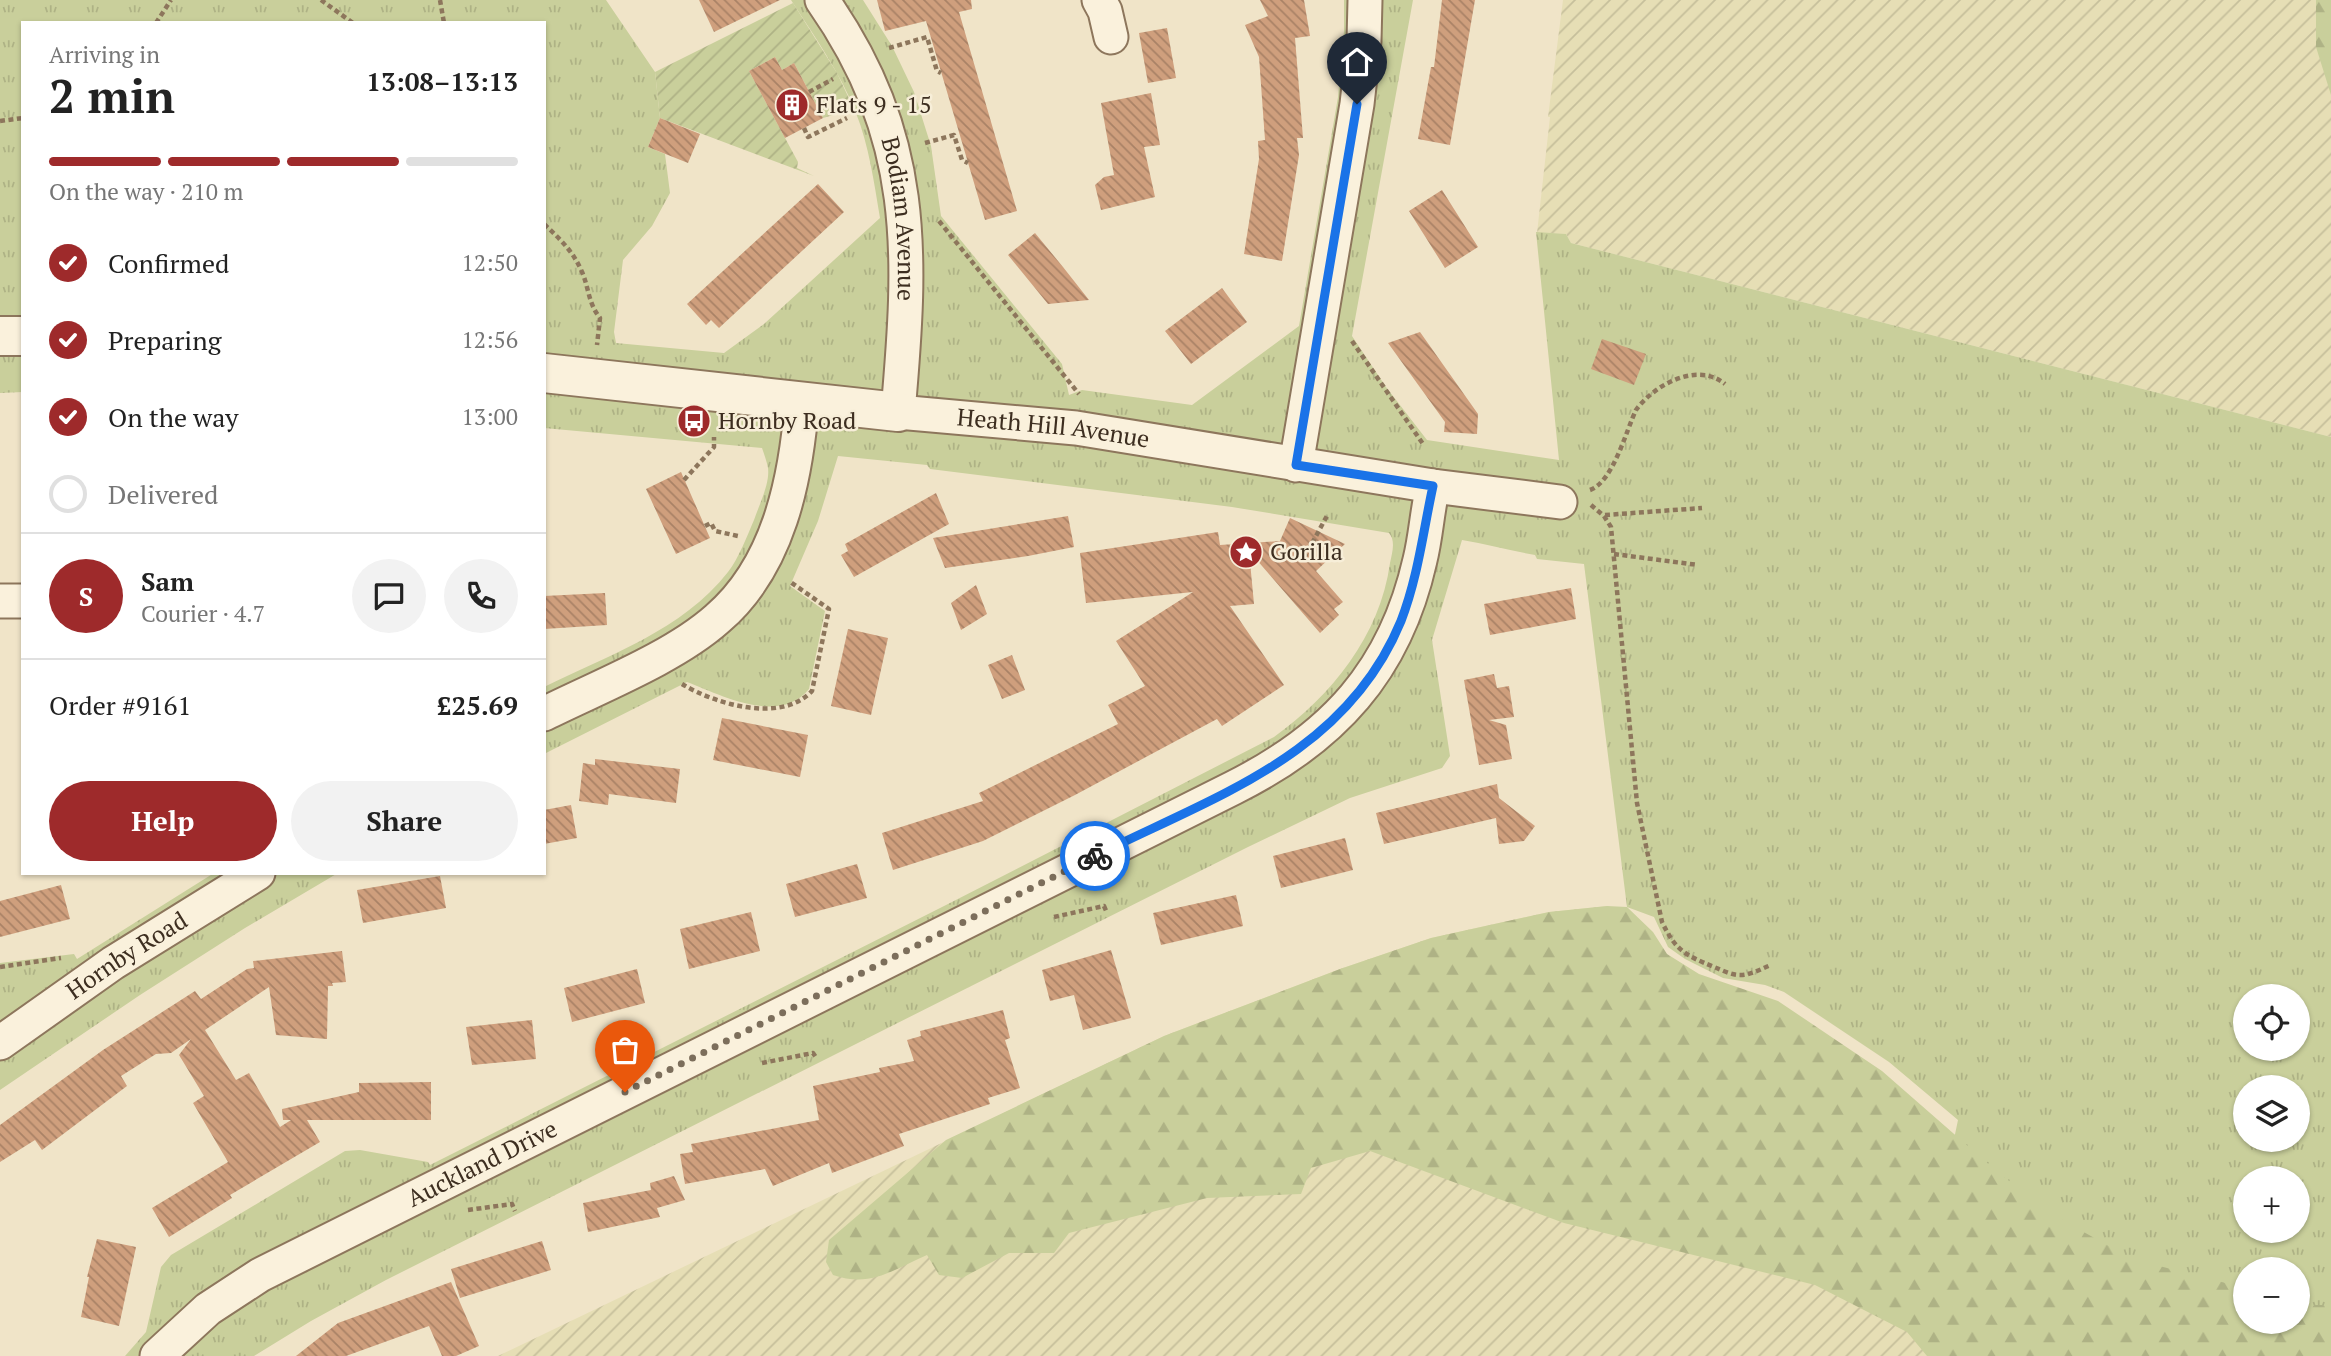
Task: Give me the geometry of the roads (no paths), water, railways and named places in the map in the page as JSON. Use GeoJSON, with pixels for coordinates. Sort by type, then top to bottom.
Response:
{"type":"FeatureCollection","features":[{"type":"Feature","properties":{"kind":"street","name":"Bodiam Avenue"},"geometry":{"type":"LineString","coordinates":[[822,0],[864,69],[882,112],[899,177],[907,265],[906,317],[898,412]]}},
{"type":"Feature","properties":{"kind":"street"},"geometry":{"type":"LineString","coordinates":[[1099,0],[1105,11],[1111,37]]}},
{"type":"Feature","properties":{"kind":"street"},"geometry":{"type":"LineString","coordinates":[[1296,465],[1357,104],[1364,41],[1365,0]]}},
{"type":"Feature","properties":{"kind":"street"},"geometry":{"type":"LineString","coordinates":[[0,336],[21,336]]}},
{"type":"Feature","properties":{"kind":"street","name":"Heath Hill Avenue"},"geometry":{"type":"LineString","coordinates":[[546,373],[1076,429],[1433,486],[1573,496]]}},
{"type":"Feature","properties":{"kind":"street"},"geometry":{"type":"LineString","coordinates":[[546,713],[687,641],[717,620],[743,591],[762,561],[782,516],[794,473],[802,401]]}},
{"type":"Feature","properties":{"kind":"street","name":"Auckland Drive"},"geometry":{"type":"LineString","coordinates":[[156,1356],[208,1308],[260,1275],[1243,783],[1286,759],[1311,741],[1354,698],[1388,648],[1420,562],[1433,486]]}},
{"type":"Feature","properties":{"kind":"street"},"geometry":{"type":"LineString","coordinates":[[0,601],[21,601]]}},
{"type":"Feature","properties":{"kind":"street","name":"Hornby Road"},"geometry":{"type":"LineString","coordinates":[[0,1043],[113,963],[255,875]]}},
{"type":"Feature","properties":{"kind":"place","name":"Flats 9 - 15"},"geometry":{"type":"Point","coordinates":[792,105]}},
{"type":"Feature","properties":{"kind":"place","name":"Hornby Road"},"geometry":{"type":"Point","coordinates":[694,421]}},
{"type":"Feature","properties":{"kind":"place","name":"Gorilla"},"geometry":{"type":"Point","coordinates":[1246,552]}}]}
